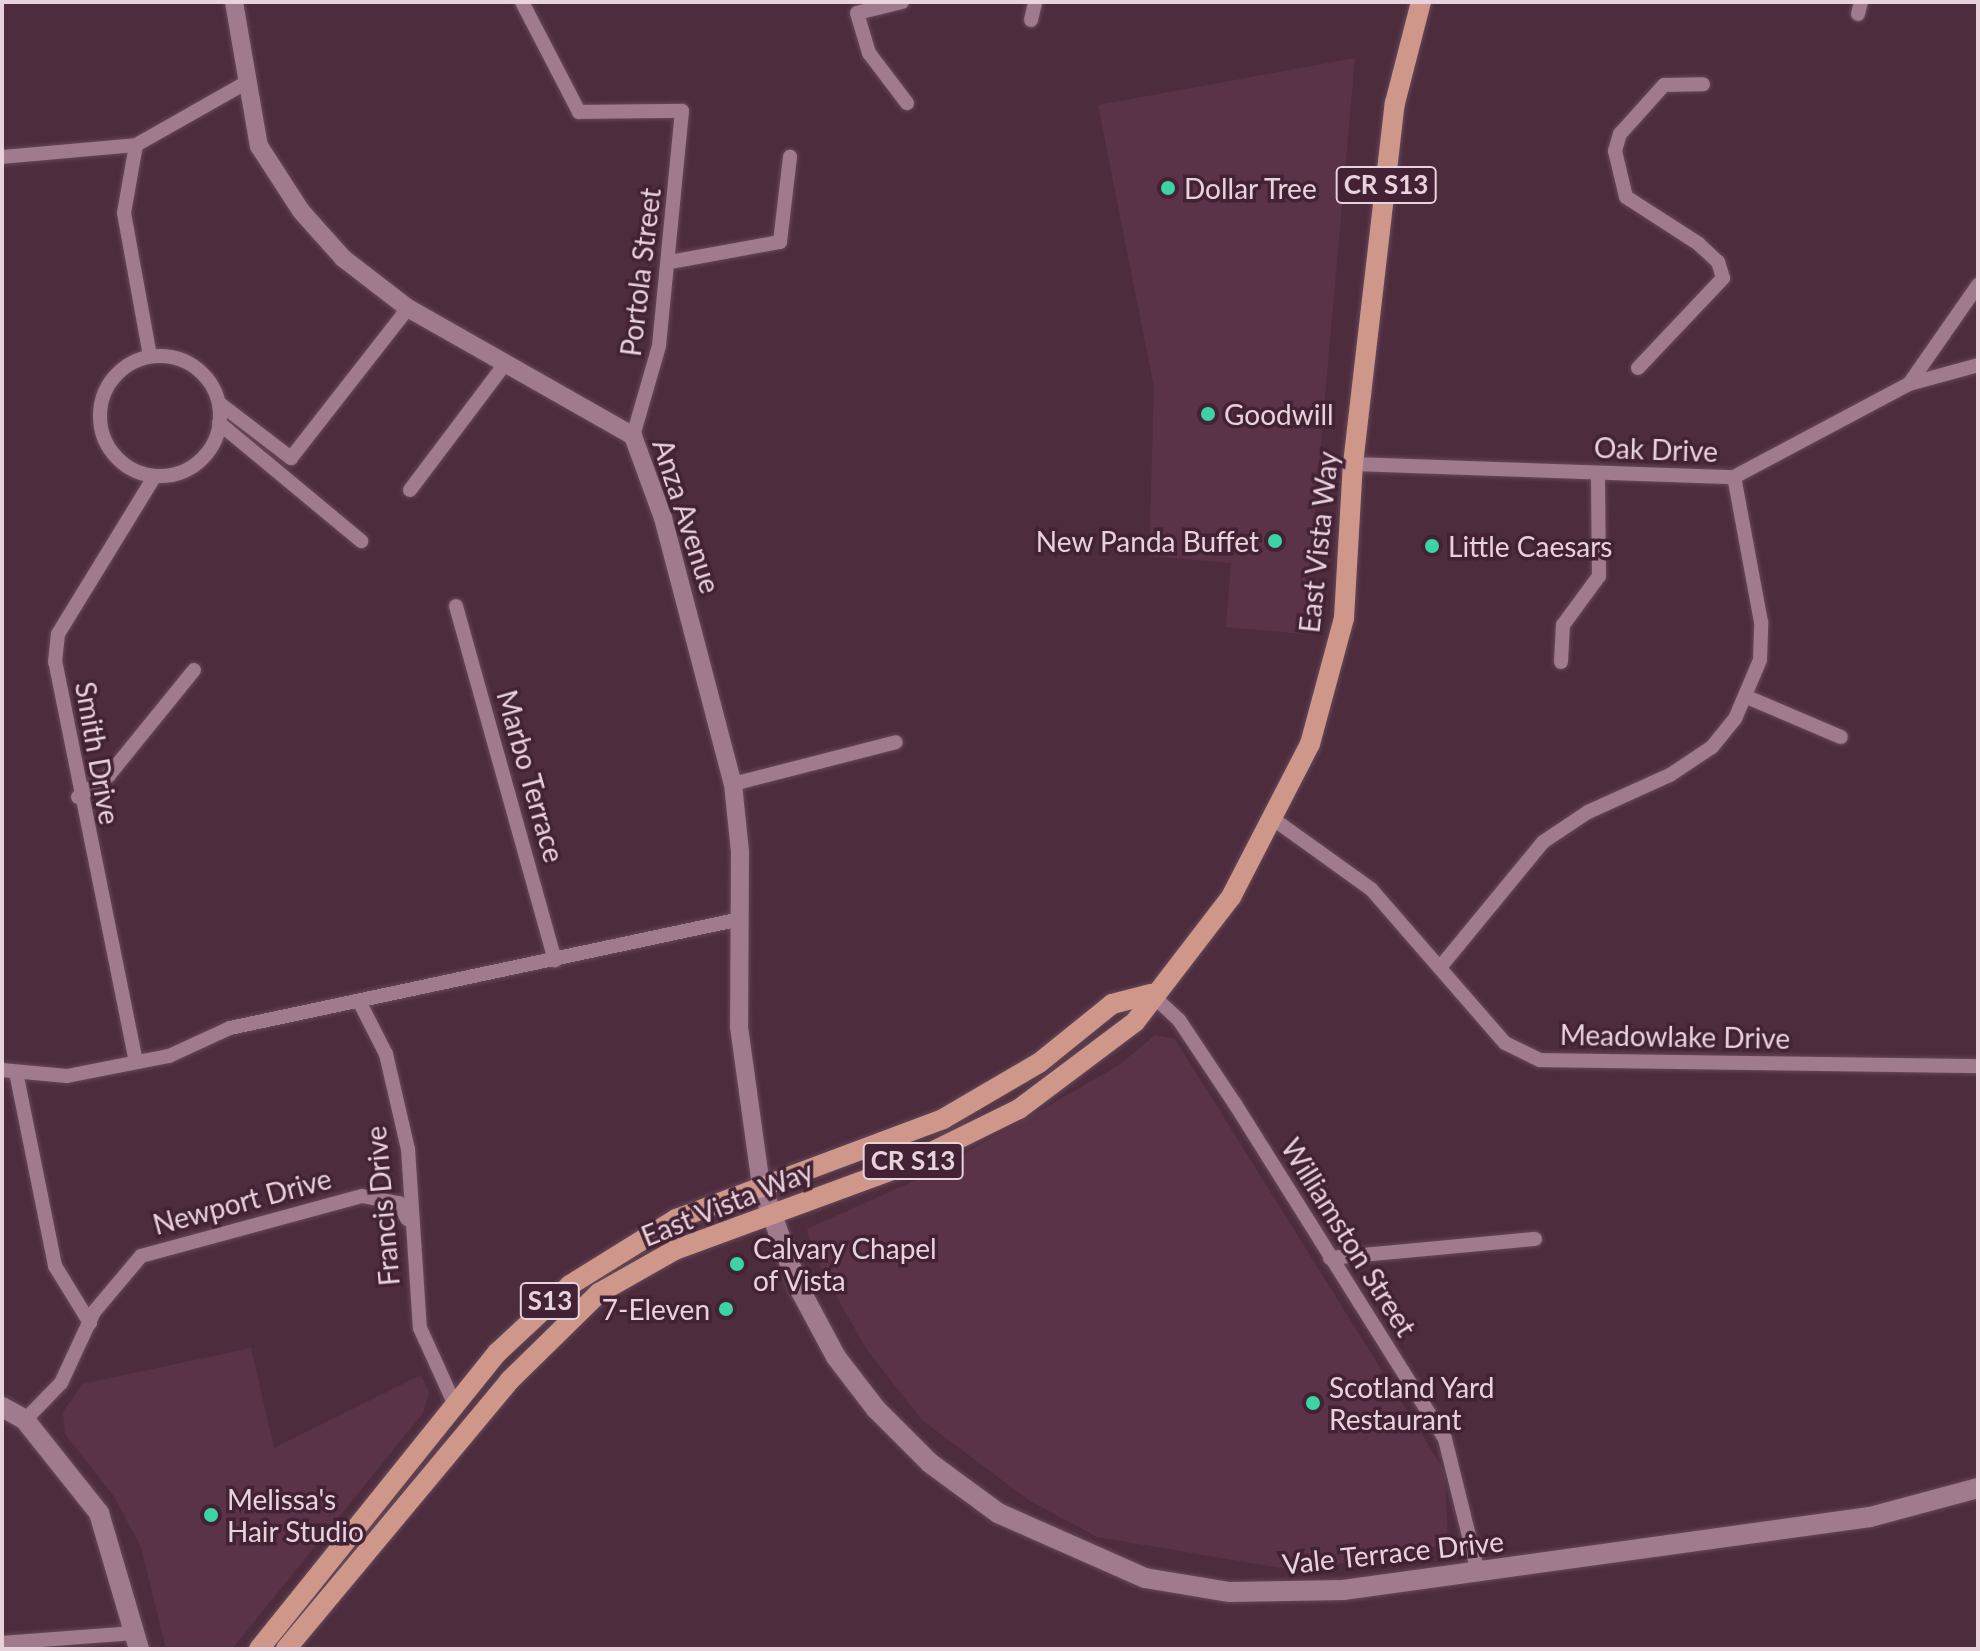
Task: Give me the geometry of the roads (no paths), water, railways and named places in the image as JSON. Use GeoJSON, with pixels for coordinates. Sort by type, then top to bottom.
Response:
{"type":"FeatureCollection","features":[{"type":"Feature","properties":{"kind":"main road","name":"East Vista Way"},"geometry":{"type":"LineString","coordinates":[[286,1649],[509,1381],[599,1293],[675,1250],[982,1131],[1087,1062],[1135,1022],[1151,994],[1231,897],[1276,821],[1310,744],[1344,618],[1353,464],[1395,103],[1421,2]]}},
{"type":"Feature","properties":{"kind":"main road","name":"East Vista Way"},"geometry":{"type":"LineString","coordinates":[[259,1649],[498,1352],[570,1285],[668,1223],[761,1185],[943,1119],[1039,1063],[1112,1004],[1151,994]]}},
{"type":"Feature","properties":{"kind":"main road","name":"Vale Terrace Drive"},"geometry":{"type":"LineString","coordinates":[[761,1185],[798,1286],[836,1357],[876,1409],[930,1463],[1038,1536],[1145,1578],[1230,1592],[1343,1590],[1870,1517],[1978,1488]]}},
{"type":"Feature","properties":{"kind":"main road"},"geometry":{"type":"LineString","coordinates":[[438,1469],[431,1454],[485,1387],[498,1352]]}},
{"type":"Feature","properties":{"kind":"main road"},"geometry":{"type":"LineString","coordinates":[[2,1407],[25,1420],[99,1513],[137,1641]]}},
{"type":"Feature","properties":{"kind":"street","name":"Anza Avenue"},"geometry":{"type":"LineString","coordinates":[[234,2],[244,84],[259,146],[301,211],[343,258],[408,308],[633,436],[663,518],[733,784],[740,852],[736,920],[739,1027],[761,1185]]}},
{"type":"Feature","properties":{"kind":"street","name":"Portola Street"},"geometry":{"type":"LineString","coordinates":[[522,2],[579,112],[682,111],[670,262],[645,411],[633,436]]}},
{"type":"Feature","properties":{"kind":"street"},"geometry":{"type":"LineString","coordinates":[[902,2],[857,13],[869,53],[907,103]]}},
{"type":"Feature","properties":{"kind":"street"},"geometry":{"type":"LineString","coordinates":[[1031,20],[1035,2]]}},
{"type":"Feature","properties":{"kind":"street"},"geometry":{"type":"LineString","coordinates":[[2,157],[136,145],[244,84]]}},
{"type":"Feature","properties":{"kind":"street"},"geometry":{"type":"LineString","coordinates":[[1638,368],[1723,278],[1718,262],[1699,244],[1626,197],[1615,151],[1620,134],[1664,85],[1703,84]]}},
{"type":"Feature","properties":{"kind":"street"},"geometry":{"type":"LineString","coordinates":[[136,145],[124,213],[150,356]]}},
{"type":"Feature","properties":{"kind":"street"},"geometry":{"type":"LineString","coordinates":[[670,262],[780,242],[790,157]]}},
{"type":"Feature","properties":{"kind":"street"},"geometry":{"type":"LineString","coordinates":[[1909,384],[1978,285]]}},
{"type":"Feature","properties":{"kind":"street"},"geometry":{"type":"LineString","coordinates":[[219,403],[219,423],[204,456],[155,476],[113,453],[99,408],[116,374],[150,356],[186,361],[219,403],[291,458],[408,308]]}},
{"type":"Feature","properties":{"kind":"street"},"geometry":{"type":"LineString","coordinates":[[410,490],[505,364]]}},
{"type":"Feature","properties":{"kind":"street","name":"Oak Drive"},"geometry":{"type":"LineString","coordinates":[[1353,464],[1734,477],[1773,463],[1909,384],[1978,365]]}},
{"type":"Feature","properties":{"kind":"street"},"geometry":{"type":"LineString","coordinates":[[219,423],[361,541]]}},
{"type":"Feature","properties":{"kind":"street"},"geometry":{"type":"LineString","coordinates":[[1561,662],[1563,625],[1599,576],[1598,474]]}},
{"type":"Feature","properties":{"kind":"street","name":"Smith Drive"},"geometry":{"type":"LineString","coordinates":[[136,1062],[78,797],[55,662],[58,634],[155,476]]}},
{"type":"Feature","properties":{"kind":"street"},"geometry":{"type":"LineString","coordinates":[[1442,965],[1543,842],[1712,747],[1747,697],[1760,660],[1761,622],[1734,477]]}},
{"type":"Feature","properties":{"kind":"street","name":"Marbo Terrace"},"geometry":{"type":"LineString","coordinates":[[456,606],[555,960]]}},
{"type":"Feature","properties":{"kind":"street"},"geometry":{"type":"LineString","coordinates":[[78,797],[109,775],[194,670]]}},
{"type":"Feature","properties":{"kind":"street"},"geometry":{"type":"LineString","coordinates":[[1747,697],[1841,737]]}},
{"type":"Feature","properties":{"kind":"street"},"geometry":{"type":"LineString","coordinates":[[733,784],[896,742]]}},
{"type":"Feature","properties":{"kind":"street","name":"Meadowlake Drive"},"geometry":{"type":"LineString","coordinates":[[1276,821],[1371,889],[1442,965],[1505,1043],[1540,1060],[1978,1066]]}},
{"type":"Feature","properties":{"kind":"street"},"geometry":{"type":"LineString","coordinates":[[90,1323],[55,1266],[9,1071],[67,1076],[136,1062],[230,1028],[736,920]]}},
{"type":"Feature","properties":{"kind":"street","name":"Williamston Street"},"geometry":{"type":"LineString","coordinates":[[1151,994],[1188,1033],[1445,1439],[1478,1572]]}},
{"type":"Feature","properties":{"kind":"street","name":"Francis Drive"},"geometry":{"type":"LineString","coordinates":[[359,1001],[386,1054],[408,1149],[407,1219],[420,1328],[455,1405]]}},
{"type":"Feature","properties":{"kind":"street","name":"Newport Drive"},"geometry":{"type":"LineString","coordinates":[[25,1420],[61,1383],[90,1323],[127,1265],[168,1244],[362,1196],[399,1203],[407,1219]]}},
{"type":"Feature","properties":{"kind":"street"},"geometry":{"type":"LineString","coordinates":[[1330,1258],[1535,1239]]}},
{"type":"Feature","properties":{"kind":"street"},"geometry":{"type":"LineString","coordinates":[[2,1643],[137,1641]]}},
{"type":"Feature","properties":{"kind":"place","name":"Dollar Tree"},"geometry":{"type":"Point","coordinates":[1168,188]}},
{"type":"Feature","properties":{"kind":"place","name":"Goodwill"},"geometry":{"type":"Point","coordinates":[1208,414]}},
{"type":"Feature","properties":{"kind":"place","name":"New Panda Buffet"},"geometry":{"type":"Point","coordinates":[1275,541]}},
{"type":"Feature","properties":{"kind":"place","name":"Little Caesars"},"geometry":{"type":"Point","coordinates":[1432,546]}},
{"type":"Feature","properties":{"kind":"place","name":"Calvary Chapel of Vista"},"geometry":{"type":"Point","coordinates":[737,1264]}},
{"type":"Feature","properties":{"kind":"place","name":"7-Eleven"},"geometry":{"type":"Point","coordinates":[726,1309]}},
{"type":"Feature","properties":{"kind":"place","name":"Scotland Yard Restaurant"},"geometry":{"type":"Point","coordinates":[1313,1403]}},
{"type":"Feature","properties":{"kind":"place","name":"Melissa's Hair Studio"},"geometry":{"type":"Point","coordinates":[211,1515]}}]}
